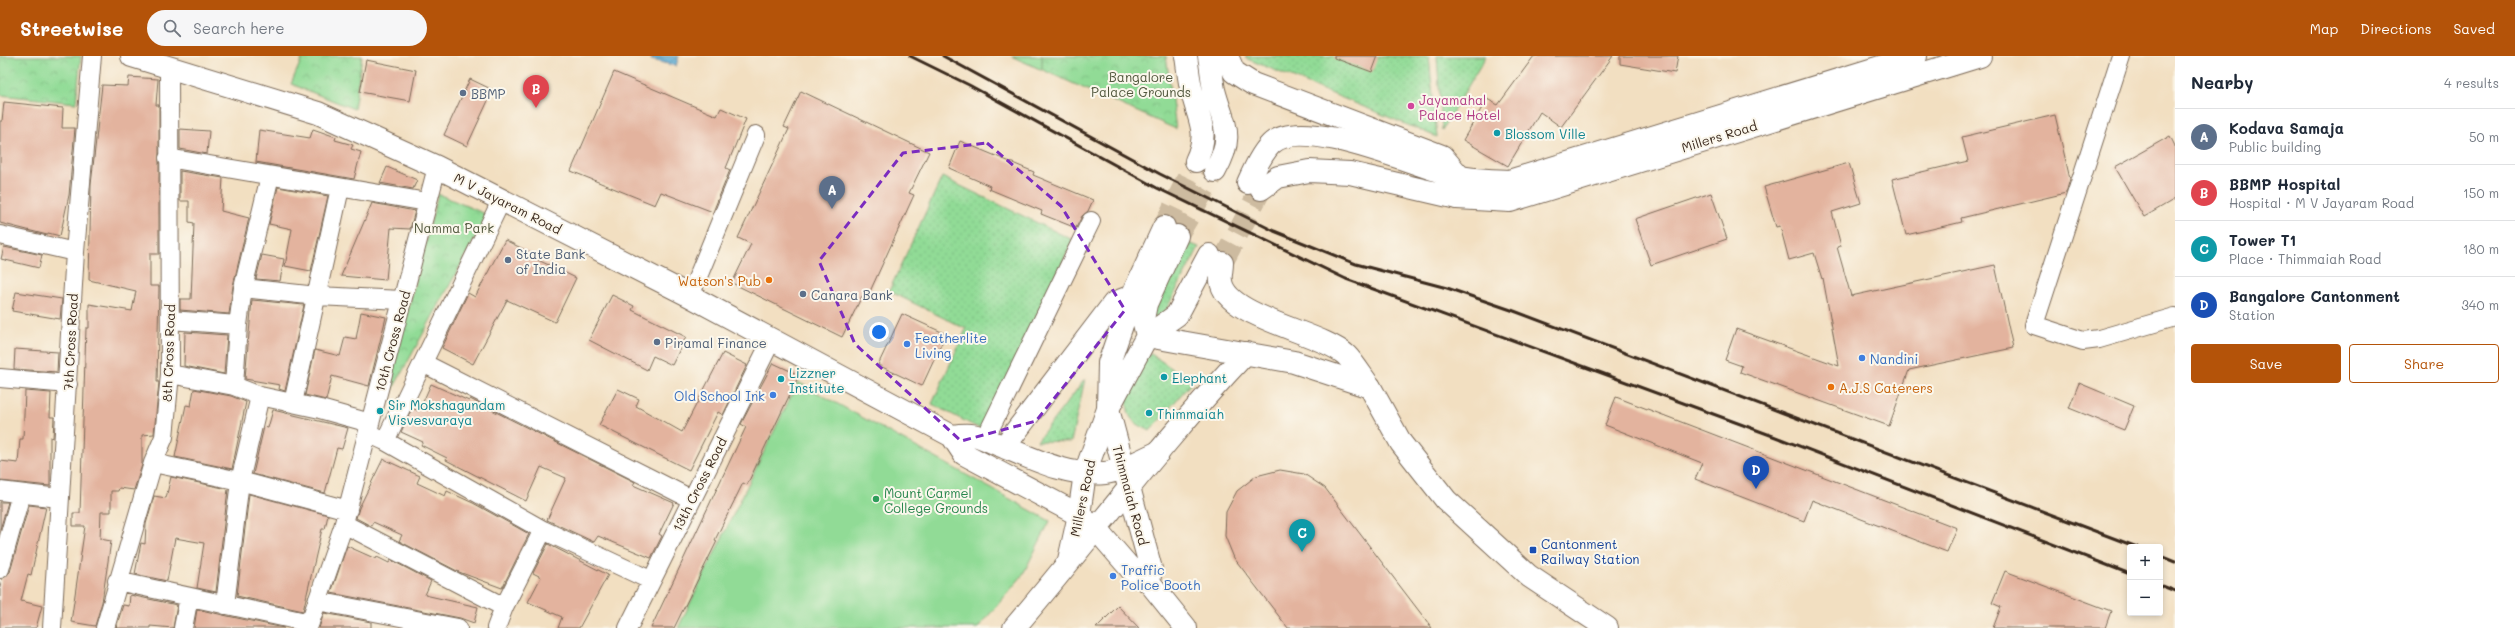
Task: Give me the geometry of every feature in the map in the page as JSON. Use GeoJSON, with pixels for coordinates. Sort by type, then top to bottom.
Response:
{"type":"FeatureCollection","features":[{"type":"Feature","properties":{"kind":"street","name":"7th Cross Road"},"geometry":{"type":"LineString","coordinates":[[52,628],[75,252],[92,56]]}},
{"type":"Feature","properties":{"kind":"street","name":"M V Jayaram Road"},"geometry":{"type":"LineString","coordinates":[[132,56],[170,69],[318,113],[437,167],[690,296],[771,341],[952,436],[964,454],[1079,515],[1097,530]]}},
{"type":"Feature","properties":{"kind":"street"},"geometry":{"type":"LineString","coordinates":[[1186,56],[1192,96],[1204,128],[1202,148],[1205,166],[1224,155],[1227,126],[1214,91],[1209,56]]}},
{"type":"Feature","properties":{"kind":"street"},"geometry":{"type":"LineString","coordinates":[[1227,56],[1234,72],[1253,84],[1442,156],[1458,188]]}},
{"type":"Feature","properties":{"kind":"street","name":"Millers Road"},"geometry":{"type":"LineString","coordinates":[[1458,188],[1509,181],[1916,56]]}},
{"type":"Feature","properties":{"kind":"street","name":"Millers Road"},"geometry":{"type":"LineString","coordinates":[[1458,188],[1510,201],[1980,56]]}},
{"type":"Feature","properties":{"kind":"street"},"geometry":{"type":"LineString","coordinates":[[2122,56],[2034,325],[2084,341],[2099,339],[2175,317]]}},
{"type":"Feature","properties":{"kind":"street","name":"8th Cross Road"},"geometry":{"type":"LineString","coordinates":[[105,628],[117,581],[152,463],[164,437],[170,374],[168,158],[170,69]]}},
{"type":"Feature","properties":{"kind":"street"},"geometry":{"type":"LineString","coordinates":[[690,296],[756,134]]}},
{"type":"Feature","properties":{"kind":"street"},"geometry":{"type":"LineString","coordinates":[[1290,135],[1332,138],[1373,148],[1458,188],[1350,173],[1309,171],[1278,177],[1254,186],[1271,143],[1290,135]]}},
{"type":"Feature","properties":{"kind":"street"},"geometry":{"type":"LineString","coordinates":[[168,158],[427,202]]}},
{"type":"Feature","properties":{"kind":"street","name":"10th Cross Road"},"geometry":{"type":"LineString","coordinates":[[309,625],[346,517],[437,167]]}},
{"type":"Feature","properties":{"kind":"street"},"geometry":{"type":"LineString","coordinates":[[234,386],[238,324],[243,288],[270,176]]}},
{"type":"Feature","properties":{"kind":"street"},"geometry":{"type":"LineString","coordinates":[[293,403],[340,188]]}},
{"type":"Feature","properties":{"kind":"street"},"geometry":{"type":"LineString","coordinates":[[385,441],[502,199]]}},
{"type":"Feature","properties":{"kind":"street"},"geometry":{"type":"LineString","coordinates":[[985,439],[1091,221]]}},
{"type":"Feature","properties":{"kind":"street","name":"Millers Road"},"geometry":{"type":"LineString","coordinates":[[1068,563],[1079,515],[1085,473],[1108,409],[1108,368],[1132,296],[1171,232],[1146,304],[1143,319],[1147,336]]}},
{"type":"Feature","properties":{"kind":"street"},"geometry":{"type":"LineString","coordinates":[[0,236],[75,252]]}},
{"type":"Feature","properties":{"kind":"street"},"geometry":{"type":"LineString","coordinates":[[1108,409],[1147,336],[1177,315],[1216,259],[1221,282],[1228,297],[1246,310],[1308,336],[1346,355],[1370,387],[1401,443],[1446,500],[1529,576],[1607,628]]}},
{"type":"Feature","properties":{"kind":"street"},"geometry":{"type":"LineString","coordinates":[[243,288],[317,296],[402,300]]}},
{"type":"Feature","properties":{"kind":"street"},"geometry":{"type":"LineString","coordinates":[[1004,447],[1114,303],[1132,296]]}},
{"type":"Feature","properties":{"kind":"street"},"geometry":{"type":"LineString","coordinates":[[170,320],[238,324]]}},
{"type":"Feature","properties":{"kind":"street"},"geometry":{"type":"LineString","coordinates":[[1147,336],[1294,362],[1370,387]]}},
{"type":"Feature","properties":{"kind":"street","name":"13th Cross Road"},"geometry":{"type":"LineString","coordinates":[[628,628],[650,580],[771,341]]}},
{"type":"Feature","properties":{"kind":"street","name":"Millers Road"},"geometry":{"type":"LineString","coordinates":[[1014,628],[1097,530],[1127,478],[1159,452],[1185,419],[1246,353]]}},
{"type":"Feature","properties":{"kind":"street"},"geometry":{"type":"LineString","coordinates":[[423,363],[691,499]]}},
{"type":"Feature","properties":{"kind":"street"},"geometry":{"type":"LineString","coordinates":[[170,374],[234,386],[260,396],[293,403],[369,428],[385,441],[543,530],[650,580]]}},
{"type":"Feature","properties":{"kind":"street"},"geometry":{"type":"LineString","coordinates":[[0,378],[68,384]]}},
{"type":"Feature","properties":{"kind":"street"},"geometry":{"type":"LineString","coordinates":[[225,605],[240,481],[260,396]]}},
{"type":"Feature","properties":{"kind":"street","name":"Thimmaiah Road"},"geometry":{"type":"LineString","coordinates":[[1108,409],[1151,569],[1149,582]]}},
{"type":"Feature","properties":{"kind":"street"},"geometry":{"type":"LineString","coordinates":[[952,436],[972,433],[1004,447],[1061,468],[1085,473],[1105,473],[1127,478]]}},
{"type":"Feature","properties":{"kind":"street"},"geometry":{"type":"LineString","coordinates":[[152,463],[240,481],[346,517],[504,607]]}},
{"type":"Feature","properties":{"kind":"street"},"geometry":{"type":"LineString","coordinates":[[0,490],[59,498]]}},
{"type":"Feature","properties":{"kind":"street"},"geometry":{"type":"LineString","coordinates":[[0,569],[21,494]]}},
{"type":"Feature","properties":{"kind":"street"},"geometry":{"type":"LineString","coordinates":[[496,628],[504,607],[543,530]]}},
{"type":"Feature","properties":{"kind":"street","name":"Thimmaiah Road"},"geometry":{"type":"LineString","coordinates":[[1097,530],[1135,574],[1149,582],[1186,628]]}},
{"type":"Feature","properties":{"kind":"street"},"geometry":{"type":"LineString","coordinates":[[117,581],[309,625]]}},
{"type":"Feature","properties":{"kind":"street"},"geometry":{"type":"LineString","coordinates":[[183,628],[189,597]]}},
{"type":"Feature","properties":{"kind":"street"},"geometry":{"type":"LineString","coordinates":[[317,601],[458,628]]}},
{"type":"Feature","properties":{"kind":"highlighted area"},"geometry":{"type":"Polygon","coordinates":[[[987,143],[1061,206],[1125,310],[1036,421],[961,441],[855,344],[819,261],[903,153],[987,143]]]}},
{"type":"Feature","properties":{"kind":"green space"},"geometry":{"type":"Polygon","coordinates":[[[0,56],[81,56],[76,103],[0,95],[0,56]]]}},
{"type":"Feature","properties":{"kind":"green space"},"geometry":{"type":"Polygon","coordinates":[[[303,56],[362,56],[354,109],[291,84],[303,56]]]}},
{"type":"Feature","properties":{"kind":"green space","name":"Bangalore Palace Grounds"},"geometry":{"type":"Polygon","coordinates":[[[1011,56],[1166,56],[1176,129],[1011,56]]]}},
{"type":"Feature","properties":{"kind":"green space"},"geometry":{"type":"Polygon","coordinates":[[[1011,56],[1042,56],[1042,70],[1011,56]]]}},
{"type":"Feature","properties":{"kind":"green space"},"geometry":{"type":"Polygon","coordinates":[[[1247,56],[1429,56],[1437,137],[1245,58],[1247,56]]]}},
{"type":"Feature","properties":{"kind":"green space"},"geometry":{"type":"Polygon","coordinates":[[[1437,56],[1486,56],[1442,130],[1437,56]]]}},
{"type":"Feature","properties":{"kind":"green space"},"geometry":{"type":"Polygon","coordinates":[[[942,177],[1073,240],[984,431],[932,404],[966,329],[889,291],[942,177]]]}},
{"type":"Feature","properties":{"kind":"green space","name":"Namma Park"},"geometry":{"type":"Polygon","coordinates":[[[438,194],[488,215],[383,407],[438,194]]]}},
{"type":"Feature","properties":{"kind":"green space"},"geometry":{"type":"Polygon","coordinates":[[[1183,241],[1199,247],[1165,312],[1154,318],[1149,311],[1183,241]]]}},
{"type":"Feature","properties":{"kind":"green space"},"geometry":{"type":"Polygon","coordinates":[[[1151,354],[1192,382],[1150,431],[1130,417],[1127,406],[1127,397],[1133,371],[1138,363],[1151,354]]]}},
{"type":"Feature","properties":{"kind":"green space"},"geometry":{"type":"Polygon","coordinates":[[[1085,379],[1071,442],[1037,441],[1085,379]]]}},
{"type":"Feature","properties":{"kind":"green space","name":"Mount Carmel College Grounds"},"geometry":{"type":"Polygon","coordinates":[[[798,382],[1050,521],[1022,576],[978,628],[678,628],[798,382]]]}},
{"type":"Feature","properties":{"kind":"water"},"geometry":{"type":"Polygon","coordinates":[[[652,56],[679,56],[676,66],[651,60],[652,56]]]}},
{"type":"Feature","properties":{"kind":"building"},"geometry":{"type":"Polygon","coordinates":[[[1334,56],[1378,56],[1372,72],[1334,58],[1334,56]]]}},
{"type":"Feature","properties":{"kind":"building"},"geometry":{"type":"Polygon","coordinates":[[[1534,56],[1613,56],[1561,127],[1540,112],[1508,166],[1463,140],[1487,99],[1498,105],[1534,56]]]}},
{"type":"Feature","properties":{"kind":"building"},"geometry":{"type":"Polygon","coordinates":[[[1620,56],[1678,56],[1675,73],[1620,64],[1620,56]]]}},
{"type":"Feature","properties":{"kind":"building"},"geometry":{"type":"Polygon","coordinates":[[[366,60],[416,70],[410,101],[360,92],[366,60]]]}},
{"type":"Feature","properties":{"kind":"building"},"geometry":{"type":"Polygon","coordinates":[[[614,72],[717,116],[721,108],[746,119],[726,168],[730,170],[713,212],[661,192],[655,205],[571,171],[614,72]]]}},
{"type":"Feature","properties":{"kind":"building"},"geometry":{"type":"Polygon","coordinates":[[[129,77],[158,79],[156,105],[159,105],[159,254],[150,254],[150,286],[159,286],[157,382],[159,382],[154,434],[142,435],[142,465],[134,490],[119,488],[118,491],[111,491],[111,512],[101,512],[100,539],[111,541],[102,602],[95,626],[71,622],[85,526],[73,526],[73,513],[80,513],[86,328],[89,328],[89,304],[132,311],[136,291],[89,280],[91,185],[102,85],[128,86],[129,77]]]}},
{"type":"Feature","properties":{"kind":"building"},"geometry":{"type":"Polygon","coordinates":[[[470,79],[493,90],[467,146],[444,135],[470,79]]]}},
{"type":"Feature","properties":{"kind":"building"},"geometry":{"type":"Polygon","coordinates":[[[801,91],[929,152],[909,193],[914,195],[867,298],[862,296],[842,337],[732,283],[751,244],[738,238],[789,129],[784,127],[801,91]]]}},
{"type":"Feature","properties":{"kind":"building"},"geometry":{"type":"Polygon","coordinates":[[[4,102],[63,108],[62,128],[75,128],[69,195],[60,236],[48,233],[47,235],[0,223],[0,121],[2,121],[4,102]]]}},
{"type":"Feature","properties":{"kind":"building"},"geometry":{"type":"Polygon","coordinates":[[[2055,115],[2070,179],[2066,193],[1961,218],[1962,222],[1906,235],[1892,179],[1968,161],[1962,137],[2055,115]]]}},
{"type":"Feature","properties":{"kind":"building"},"geometry":{"type":"Polygon","coordinates":[[[180,129],[209,131],[207,154],[180,149],[180,129]]]}},
{"type":"Feature","properties":{"kind":"building"},"geometry":{"type":"Polygon","coordinates":[[[313,129],[336,137],[335,140],[353,145],[351,149],[361,152],[354,179],[256,162],[259,130],[310,138],[313,129]]]}},
{"type":"Feature","properties":{"kind":"building"},"geometry":{"type":"Polygon","coordinates":[[[2170,136],[2175,146],[2175,199],[2144,217],[2115,167],[2170,136]]]}},
{"type":"Feature","properties":{"kind":"building"},"geometry":{"type":"Polygon","coordinates":[[[960,141],[1034,172],[1033,175],[1093,200],[1088,211],[1082,216],[1076,228],[1041,214],[1042,211],[989,189],[990,186],[949,168],[960,141]]]}},
{"type":"Feature","properties":{"kind":"building"},"geometry":{"type":"Polygon","coordinates":[[[1849,163],[1861,203],[1832,212],[1841,246],[1837,247],[1851,296],[1995,265],[2013,348],[1909,370],[1889,426],[1740,372],[1742,366],[1725,360],[1736,329],[1839,366],[1823,278],[1822,279],[1814,253],[1789,260],[1780,226],[1776,227],[1764,187],[1849,163]]]}},
{"type":"Feature","properties":{"kind":"building"},"geometry":{"type":"Polygon","coordinates":[[[387,167],[417,180],[413,189],[380,183],[387,167]]]}},
{"type":"Feature","properties":{"kind":"building"},"geometry":{"type":"Polygon","coordinates":[[[180,171],[223,178],[221,211],[249,218],[233,286],[229,314],[180,310],[180,299],[191,299],[194,223],[189,222],[189,201],[180,201],[180,171]]]}},
{"type":"Feature","properties":{"kind":"building"},"geometry":{"type":"Polygon","coordinates":[[[278,187],[328,196],[311,271],[285,266],[292,229],[269,224],[278,187]]]}},
{"type":"Feature","properties":{"kind":"building"},"geometry":{"type":"Polygon","coordinates":[[[1711,193],[1727,239],[1651,265],[1635,219],[1711,193]]]}},
{"type":"Feature","properties":{"kind":"building"},"geometry":{"type":"Polygon","coordinates":[[[372,203],[415,211],[410,229],[391,228],[386,280],[341,276],[372,203]]]}},
{"type":"Feature","properties":{"kind":"building"},"geometry":{"type":"Polygon","coordinates":[[[505,240],[539,257],[538,260],[576,278],[555,322],[507,300],[473,364],[442,348],[468,293],[475,297],[505,240]]]}},
{"type":"Feature","properties":{"kind":"building"},"geometry":{"type":"Polygon","coordinates":[[[4,247],[42,255],[39,268],[1,259],[4,247]]]}},
{"type":"Feature","properties":{"kind":"building"},"geometry":{"type":"Polygon","coordinates":[[[262,255],[284,259],[280,281],[256,279],[262,255]]]}},
{"type":"Feature","properties":{"kind":"building"},"geometry":{"type":"Polygon","coordinates":[[[16,292],[62,299],[60,319],[12,311],[16,292]]]}},
{"type":"Feature","properties":{"kind":"building"},"geometry":{"type":"Polygon","coordinates":[[[612,295],[634,306],[632,310],[686,337],[672,365],[653,356],[647,370],[589,340],[612,295]]]}},
{"type":"Feature","properties":{"kind":"building"},"geometry":{"type":"Polygon","coordinates":[[[252,300],[304,305],[285,391],[279,389],[280,385],[245,379],[252,300]]]}},
{"type":"Feature","properties":{"kind":"building"},"geometry":{"type":"Polygon","coordinates":[[[361,312],[386,317],[369,386],[332,376],[326,400],[305,395],[315,350],[340,356],[345,337],[356,339],[361,312]]]}},
{"type":"Feature","properties":{"kind":"building"},"geometry":{"type":"Polygon","coordinates":[[[902,314],[946,334],[922,386],[878,365],[902,314]]]}},
{"type":"Feature","properties":{"kind":"building"},"geometry":{"type":"Polygon","coordinates":[[[185,332],[227,335],[224,374],[184,366],[185,332]]]}},
{"type":"Feature","properties":{"kind":"building"},"geometry":{"type":"Polygon","coordinates":[[[15,349],[58,352],[57,372],[14,369],[15,349]]]}},
{"type":"Feature","properties":{"kind":"building"},"geometry":{"type":"Polygon","coordinates":[[[723,353],[747,365],[723,415],[718,412],[689,470],[599,425],[618,389],[639,399],[636,406],[682,432],[723,353]]]}},
{"type":"Feature","properties":{"kind":"building"},"geometry":{"type":"Polygon","coordinates":[[[773,363],[799,375],[747,485],[743,483],[715,540],[717,541],[674,628],[651,628],[746,427],[741,424],[773,363]]]}},
{"type":"Feature","properties":{"kind":"building"},"geometry":{"type":"Polygon","coordinates":[[[2079,383],[2134,406],[2124,430],[2069,408],[2079,383]]]}},
{"type":"Feature","properties":{"kind":"building"},"geometry":{"type":"Polygon","coordinates":[[[431,384],[469,401],[470,399],[635,482],[633,485],[674,503],[659,534],[662,536],[651,558],[598,536],[594,542],[547,520],[566,478],[541,467],[526,501],[446,460],[447,458],[421,445],[423,442],[401,432],[412,408],[419,411],[431,384]]]}},
{"type":"Feature","properties":{"kind":"building"},"geometry":{"type":"Polygon","coordinates":[[[194,389],[231,396],[246,402],[232,469],[175,457],[186,405],[191,406],[194,389]]]}},
{"type":"Feature","properties":{"kind":"building"},"geometry":{"type":"Polygon","coordinates":[[[25,391],[51,393],[50,417],[54,417],[53,438],[50,437],[50,486],[0,481],[0,461],[18,463],[20,439],[23,439],[25,391]]]}},
{"type":"Feature","properties":{"kind":"building"},"geometry":{"type":"Polygon","coordinates":[[[1616,397],[1957,528],[1947,552],[1812,500],[1804,521],[1695,479],[1702,463],[1605,425],[1616,397]]]}},
{"type":"Feature","properties":{"kind":"building"},"geometry":{"type":"Polygon","coordinates":[[[273,410],[348,428],[342,449],[337,448],[325,493],[253,474],[264,427],[268,428],[273,410]]]}},
{"type":"Feature","properties":{"kind":"building"},"geometry":{"type":"Polygon","coordinates":[[[383,459],[420,476],[417,483],[445,496],[447,491],[473,503],[529,534],[502,588],[459,572],[399,541],[402,535],[373,522],[371,526],[356,518],[359,508],[383,459]]]}},
{"type":"Feature","properties":{"kind":"building"},"geometry":{"type":"Polygon","coordinates":[[[1280,470],[1304,474],[1325,488],[1432,628],[1288,628],[1234,558],[1225,536],[1226,512],[1237,491],[1256,476],[1280,470]]]}},
{"type":"Feature","properties":{"kind":"building"},"geometry":{"type":"Polygon","coordinates":[[[171,477],[228,489],[216,592],[197,588],[204,543],[175,538],[167,581],[135,574],[141,543],[145,544],[146,524],[154,496],[166,498],[171,477]]]}},
{"type":"Feature","properties":{"kind":"building"},"geometry":{"type":"Polygon","coordinates":[[[249,494],[328,515],[325,529],[322,529],[303,611],[237,596],[249,494]]]}},
{"type":"Feature","properties":{"kind":"building"},"geometry":{"type":"Polygon","coordinates":[[[0,502],[8,502],[0,530],[0,502]]]}},
{"type":"Feature","properties":{"kind":"building"},"geometry":{"type":"Polygon","coordinates":[[[29,505],[46,507],[31,575],[28,574],[21,601],[42,606],[36,628],[0,628],[0,586],[2,579],[10,572],[29,505]]]}},
{"type":"Feature","properties":{"kind":"building"},"geometry":{"type":"Polygon","coordinates":[[[548,544],[608,575],[579,628],[558,628],[562,617],[528,602],[541,577],[533,573],[548,544]]]}},
{"type":"Feature","properties":{"kind":"building"},"geometry":{"type":"Polygon","coordinates":[[[347,546],[376,559],[377,557],[389,563],[391,560],[431,581],[425,595],[478,607],[474,623],[460,618],[331,593],[347,546]]]}},
{"type":"Feature","properties":{"kind":"building"},"geometry":{"type":"Polygon","coordinates":[[[2005,571],[2111,611],[2105,628],[1993,628],[2001,607],[1992,603],[2005,571]]]}},
{"type":"Feature","properties":{"kind":"building"},"geometry":{"type":"Polygon","coordinates":[[[130,595],[177,605],[173,628],[150,626],[150,628],[116,628],[123,605],[129,606],[130,595]]]}},
{"type":"Feature","properties":{"kind":"building"},"geometry":{"type":"Polygon","coordinates":[[[1118,606],[1139,628],[1096,628],[1118,606]]]}},
{"type":"Feature","properties":{"kind":"building"},"geometry":{"type":"Polygon","coordinates":[[[197,609],[223,615],[284,628],[194,628],[197,609]]]}},
{"type":"Feature","properties":{"kind":"building"},"geometry":{"type":"Polygon","coordinates":[[[324,613],[371,622],[371,628],[319,628],[324,613]]]}},
{"type":"Feature","properties":{"kind":"tunnel"},"geometry":{"type":"LineString","coordinates":[[1164,227],[1196,161]]}},
{"type":"Feature","properties":{"kind":"tunnel"},"geometry":{"type":"LineString","coordinates":[[1177,236],[1215,171]]}},
{"type":"Feature","properties":{"kind":"tunnel"},"geometry":{"type":"LineString","coordinates":[[1222,263],[1261,189]]}},
{"type":"Feature","properties":{"kind":"railway"},"geometry":{"type":"LineString","coordinates":[[910,56],[969,85],[1157,188],[1346,279],[1773,436],[2127,573]]}},
{"type":"Feature","properties":{"kind":"railway"},"geometry":{"type":"LineString","coordinates":[[943,56],[1160,174],[1274,231],[1356,264],[1447,288],[1514,311],[2129,544]]}},
{"type":"Feature","properties":{"kind":"railway"},"geometry":{"type":"LineString","coordinates":[[2163,557],[2175,562]]}},
{"type":"Feature","properties":{"kind":"railway"},"geometry":{"type":"LineString","coordinates":[[2163,586],[2175,591]]}},
{"type":"Feature","properties":{"kind":"place","name":"BBMP"},"geometry":{"type":"Point","coordinates":[463,93]}},
{"type":"Feature","properties":{"kind":"place","name":"Jayamahal Palace Hotel"},"geometry":{"type":"Point","coordinates":[1411,106]}},
{"type":"Feature","properties":{"kind":"place","name":"BBMP Hospital"},"geometry":{"type":"Point","coordinates":[536,108]}},
{"type":"Feature","properties":{"kind":"place","name":"Blossom Ville"},"geometry":{"type":"Point","coordinates":[1497,133]}},
{"type":"Feature","properties":{"kind":"place","name":"Kodava Samaja"},"geometry":{"type":"Point","coordinates":[832,209]}},
{"type":"Feature","properties":{"kind":"place","name":"State Bank of India"},"geometry":{"type":"Point","coordinates":[508,260]}},
{"type":"Feature","properties":{"kind":"place","name":"Watson's Pub"},"geometry":{"type":"Point","coordinates":[769,280]}},
{"type":"Feature","properties":{"kind":"place","name":"Canara Bank"},"geometry":{"type":"Point","coordinates":[803,294]}},
{"type":"Feature","properties":{"kind":"place","name":"Piramal Finance"},"geometry":{"type":"Point","coordinates":[657,342]}},
{"type":"Feature","properties":{"kind":"place","name":"Featherlite Living"},"geometry":{"type":"Point","coordinates":[907,344]}},
{"type":"Feature","properties":{"kind":"place","name":"Nandini"},"geometry":{"type":"Point","coordinates":[1862,358]}},
{"type":"Feature","properties":{"kind":"place","name":"Elephant"},"geometry":{"type":"Point","coordinates":[1164,377]}},
{"type":"Feature","properties":{"kind":"place","name":"Lizzner Institute"},"geometry":{"type":"Point","coordinates":[781,379]}},
{"type":"Feature","properties":{"kind":"place","name":"A.J.S Caterers"},"geometry":{"type":"Point","coordinates":[1831,387]}},
{"type":"Feature","properties":{"kind":"place","name":"Old School Ink"},"geometry":{"type":"Point","coordinates":[773,395]}},
{"type":"Feature","properties":{"kind":"place","name":"Sir Mokshagundam Visvesvaraya"},"geometry":{"type":"Point","coordinates":[380,411]}},
{"type":"Feature","properties":{"kind":"place","name":"Thimmaiah"},"geometry":{"type":"Point","coordinates":[1149,413]}},
{"type":"Feature","properties":{"kind":"place","name":"Bangalore Cantonment"},"geometry":{"type":"Point","coordinates":[1756,489]}},
{"type":"Feature","properties":{"kind":"place","name":"Mount Carmel College Grounds"},"geometry":{"type":"Point","coordinates":[876,499]}},
{"type":"Feature","properties":{"kind":"place","name":"Cantonment Railway Station"},"geometry":{"type":"Point","coordinates":[1533,550]}},
{"type":"Feature","properties":{"kind":"place","name":"Tower T1"},"geometry":{"type":"Point","coordinates":[1302,552]}},
{"type":"Feature","properties":{"kind":"place","name":"Traffic Police Booth"},"geometry":{"type":"Point","coordinates":[1113,576]}}]}
